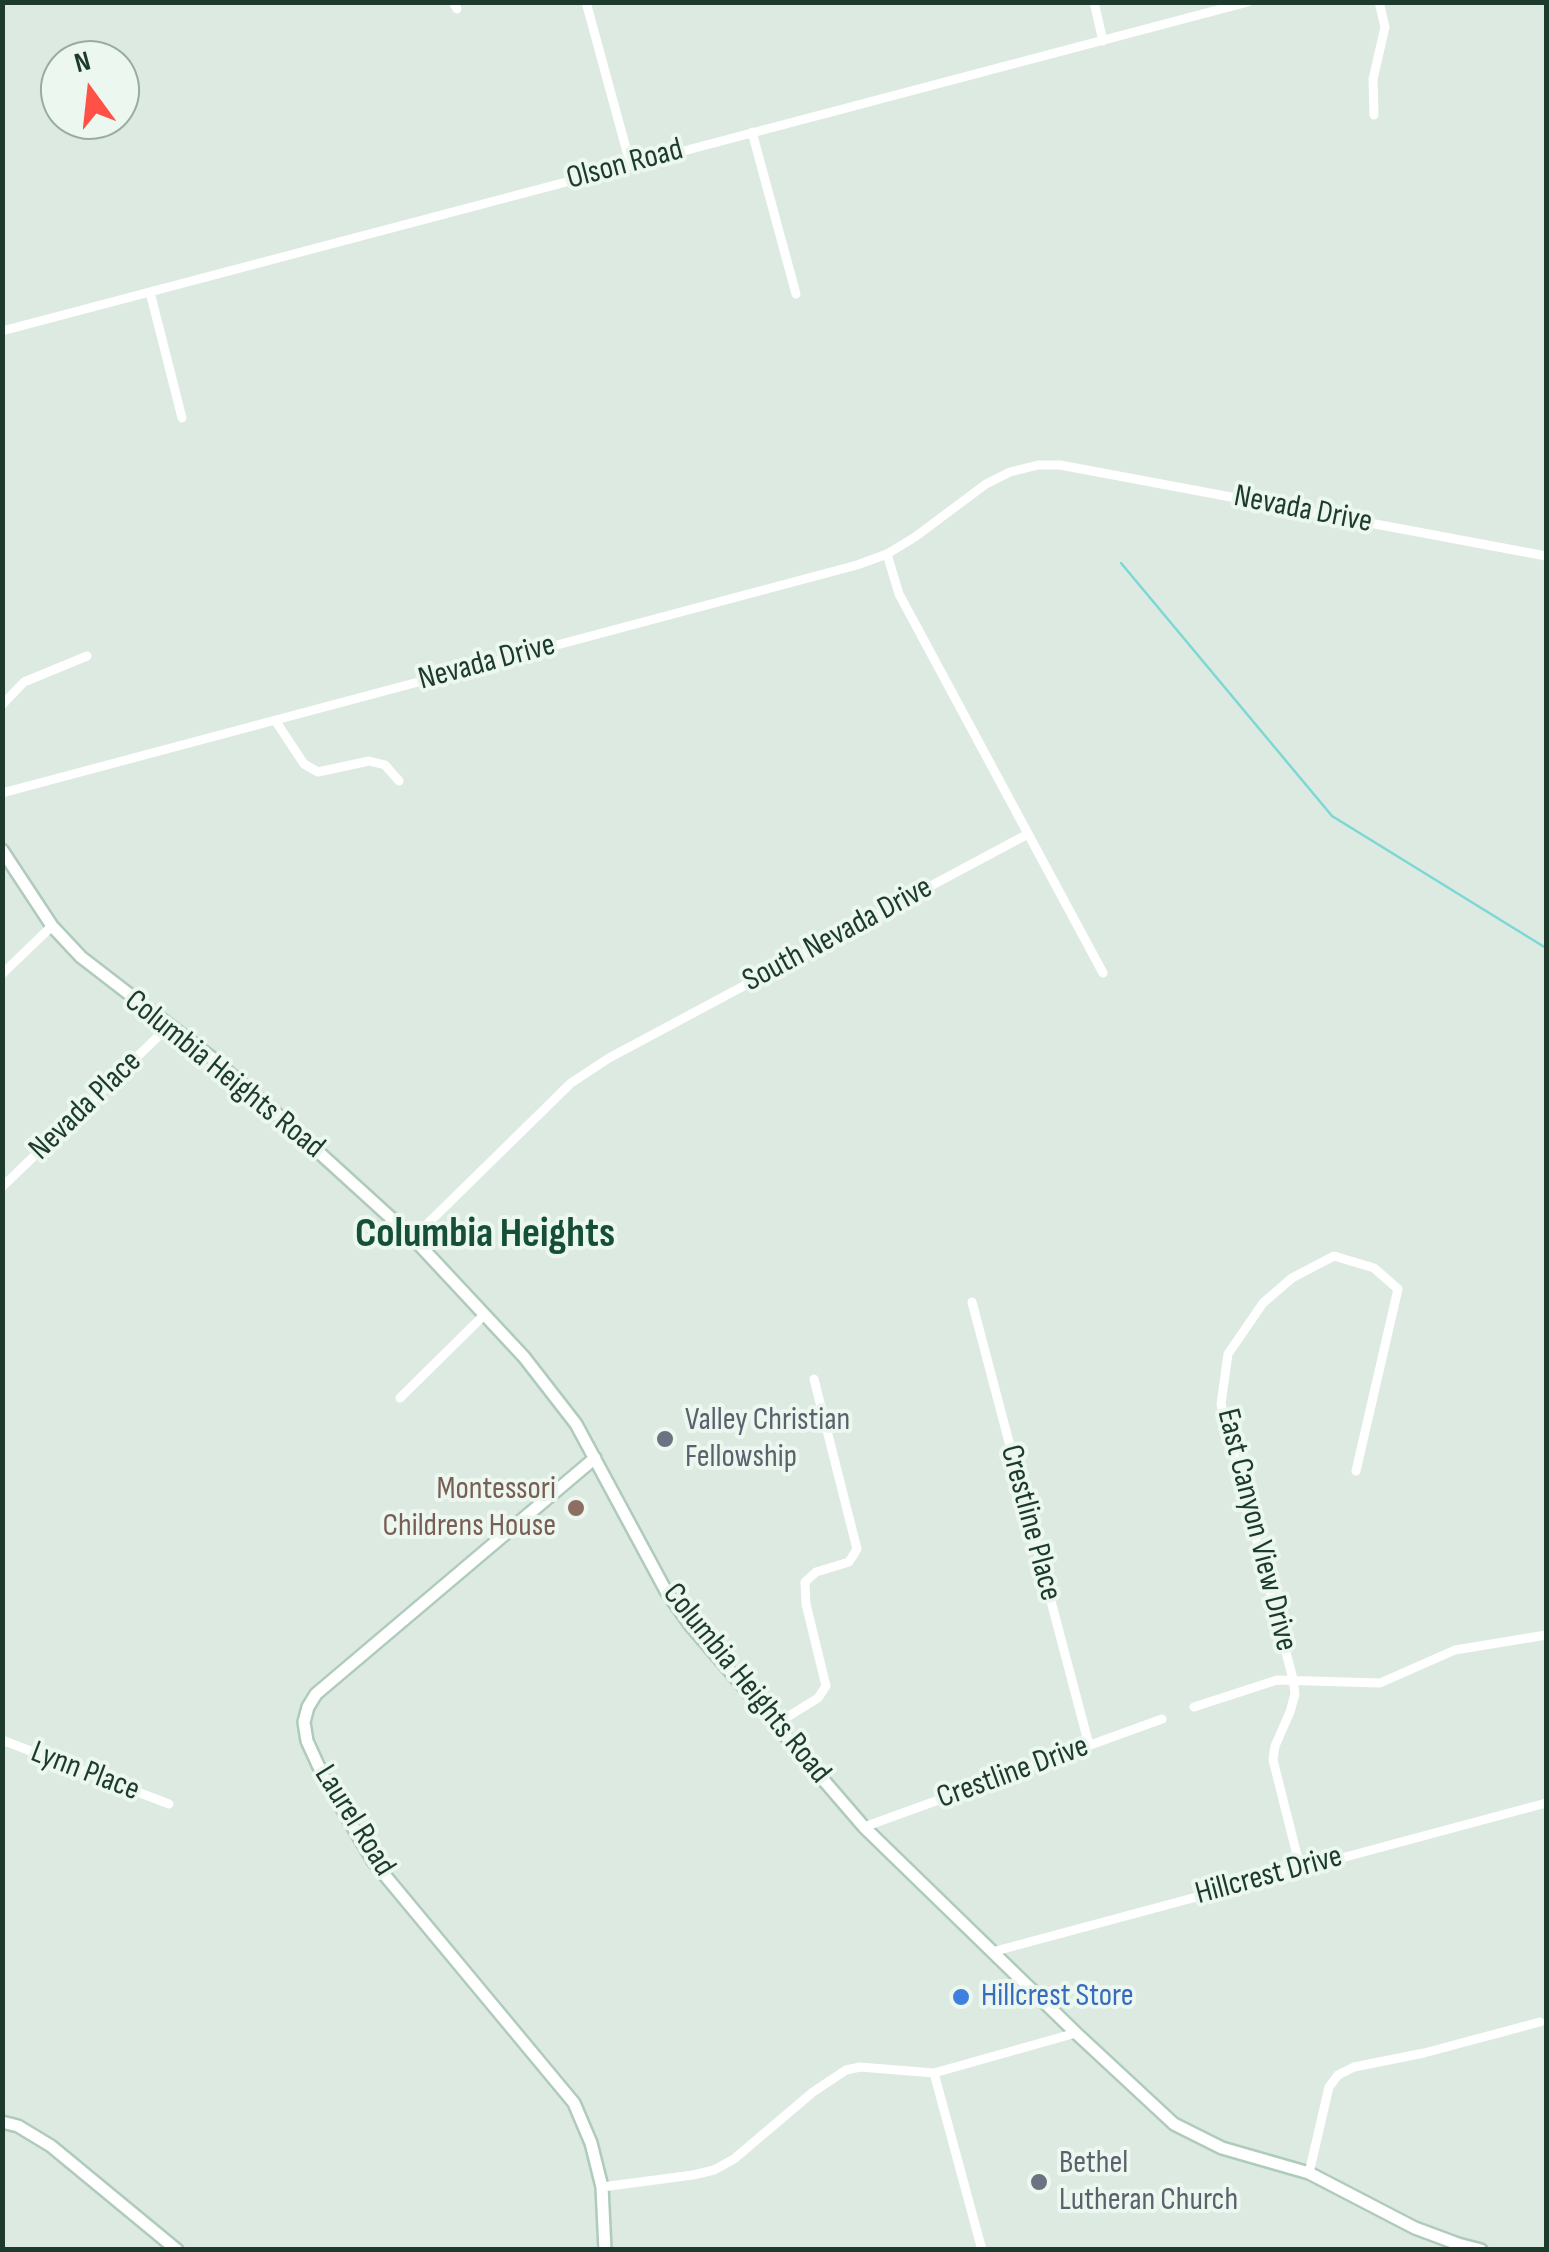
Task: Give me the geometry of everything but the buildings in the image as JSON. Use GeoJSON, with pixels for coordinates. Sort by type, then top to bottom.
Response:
{"type":"FeatureCollection","features":[{"type":"Feature","properties":{"kind":"street"},"geometry":{"type":"LineString","coordinates":[[586,2],[630,164]]}},
{"type":"Feature","properties":{"kind":"street"},"geometry":{"type":"LineString","coordinates":[[1094,2],[1103,41]]}},
{"type":"Feature","properties":{"kind":"street","name":"Olson Road"},"geometry":{"type":"LineString","coordinates":[[2,330],[1248,2]]}},
{"type":"Feature","properties":{"kind":"street"},"geometry":{"type":"LineString","coordinates":[[1374,116],[1373,79],[1385,27],[1379,2]]}},
{"type":"Feature","properties":{"kind":"street"},"geometry":{"type":"LineString","coordinates":[[752,132],[796,294]]}},
{"type":"Feature","properties":{"kind":"street"},"geometry":{"type":"LineString","coordinates":[[150,292],[182,418]]}},
{"type":"Feature","properties":{"kind":"street","name":"Nevada Drive"},"geometry":{"type":"LineString","coordinates":[[2,793],[856,565],[887,554],[1010,472],[1038,465],[1060,465],[1546,556]]}},
{"type":"Feature","properties":{"kind":"street"},"geometry":{"type":"LineString","coordinates":[[887,554],[899,594],[1103,973]]}},
{"type":"Feature","properties":{"kind":"street"},"geometry":{"type":"LineString","coordinates":[[2,705],[24,682],[87,656]]}},
{"type":"Feature","properties":{"kind":"street"},"geometry":{"type":"LineString","coordinates":[[275,720],[298,756],[318,772],[368,761],[385,765],[398,781]]}},
{"type":"Feature","properties":{"kind":"street","name":"South Nevada Drive"},"geometry":{"type":"LineString","coordinates":[[413,1238],[571,1083],[608,1058],[1026,835]]}},
{"type":"Feature","properties":{"kind":"street","name":"Columbia Heights Road"},"geometry":{"type":"LineString","coordinates":[[2,850],[52,926],[81,957],[254,1094],[413,1238],[484,1315],[560,1401],[666,1591],[864,1827],[1076,2034],[1174,2124],[1222,2148],[1309,2173],[1415,2228],[1481,2250]]}},
{"type":"Feature","properties":{"kind":"street"},"geometry":{"type":"LineString","coordinates":[[2,974],[52,926]]}},
{"type":"Feature","properties":{"kind":"street","name":"Nevada Place"},"geometry":{"type":"LineString","coordinates":[[2,1188],[170,1025]]}},
{"type":"Feature","properties":{"kind":"street","name":"East Canyon View Drive"},"geometry":{"type":"LineString","coordinates":[[1300,1868],[1273,1760],[1295,1694],[1293,1679],[1221,1404],[1228,1354],[1263,1303],[1292,1278],[1334,1256],[1374,1268],[1398,1289],[1356,1471]]}},
{"type":"Feature","properties":{"kind":"street","name":"Crestline Place"},"geometry":{"type":"LineString","coordinates":[[972,1302],[1089,1745]]}},
{"type":"Feature","properties":{"kind":"street"},"geometry":{"type":"LineString","coordinates":[[400,1398],[484,1315]]}},
{"type":"Feature","properties":{"kind":"street"},"geometry":{"type":"LineString","coordinates":[[776,1724],[818,1698],[826,1686],[806,1604],[806,1582],[816,1572],[850,1562],[858,1549],[814,1379]]}},
{"type":"Feature","properties":{"kind":"street","name":"Laurel Road"},"geometry":{"type":"LineString","coordinates":[[595,1458],[316,1694],[304,1722],[307,1741],[324,1778],[373,1861],[574,2103],[591,2143],[602,2186],[605,2250]]}},
{"type":"Feature","properties":{"kind":"street"},"geometry":{"type":"LineString","coordinates":[[1194,1707],[1264,1684],[1293,1679],[1380,1683],[1455,1650],[1546,1635]]}},
{"type":"Feature","properties":{"kind":"street","name":"Crestline Drive"},"geometry":{"type":"LineString","coordinates":[[864,1827],[1162,1719]]}},
{"type":"Feature","properties":{"kind":"street","name":"Lynn Place"},"geometry":{"type":"LineString","coordinates":[[2,1740],[168,1804]]}},
{"type":"Feature","properties":{"kind":"street","name":"Hillcrest Drive"},"geometry":{"type":"LineString","coordinates":[[992,1952],[1546,1803]]}},
{"type":"Feature","properties":{"kind":"street"},"geometry":{"type":"LineString","coordinates":[[1309,2173],[1330,2087],[1338,2075],[1354,2067],[1540,2022]]}},
{"type":"Feature","properties":{"kind":"street"},"geometry":{"type":"LineString","coordinates":[[602,2186],[714,2170],[734,2159],[813,2092],[846,2070],[860,2067],[934,2073],[1076,2034]]}},
{"type":"Feature","properties":{"kind":"street"},"geometry":{"type":"LineString","coordinates":[[934,2073],[982,2250]]}},
{"type":"Feature","properties":{"kind":"street"},"geometry":{"type":"LineString","coordinates":[[2,2122],[18,2126],[51,2146],[177,2250]]}},
{"type":"Feature","properties":{"kind":"waterway"},"geometry":{"type":"LineString","coordinates":[[1121,563],[1332,816],[1546,948]]}},
{"type":"Feature","properties":{"kind":"place","name":"Valley Christian Fellowship"},"geometry":{"type":"Point","coordinates":[665,1439]}},
{"type":"Feature","properties":{"kind":"place","name":"Montessori Childrens House"},"geometry":{"type":"Point","coordinates":[576,1508]}},
{"type":"Feature","properties":{"kind":"place","name":"Hillcrest Store"},"geometry":{"type":"Point","coordinates":[961,1997]}},
{"type":"Feature","properties":{"kind":"place","name":"Bethel Lutheran Church"},"geometry":{"type":"Point","coordinates":[1039,2182]}},
{"type":"Feature","properties":{"kind":"district","name":"Columbia Heights"},"geometry":{"type":"Point","coordinates":[485,1235]}}]}
